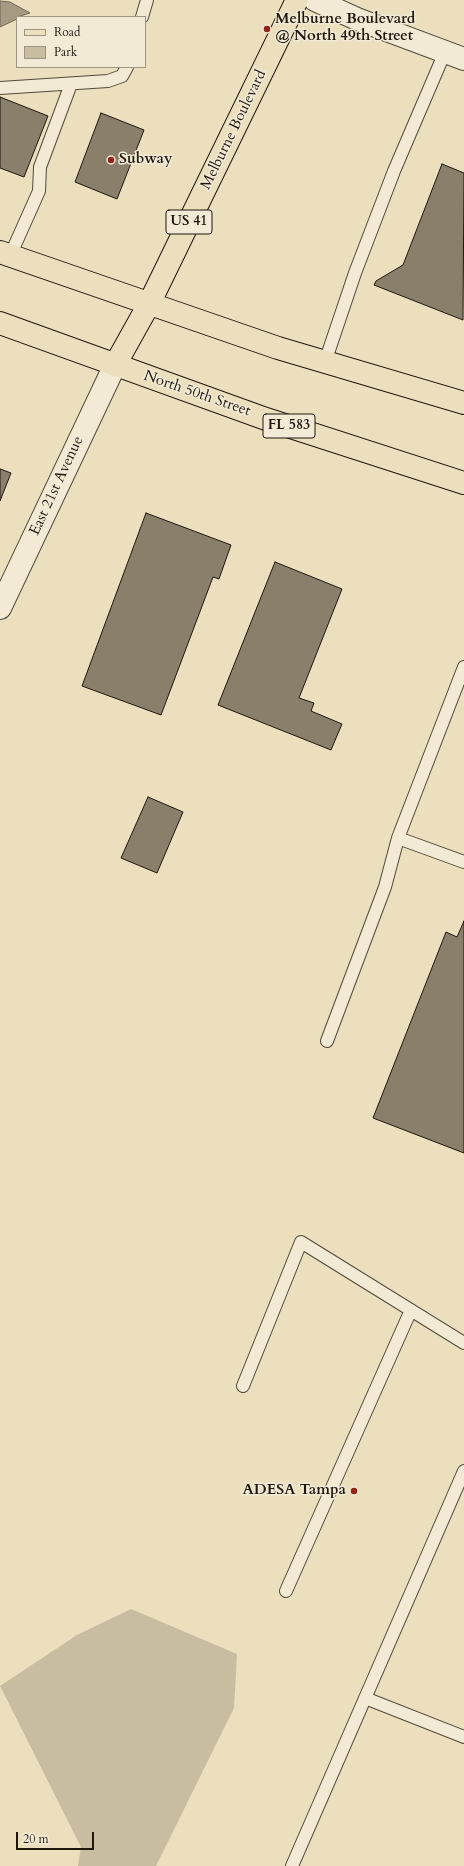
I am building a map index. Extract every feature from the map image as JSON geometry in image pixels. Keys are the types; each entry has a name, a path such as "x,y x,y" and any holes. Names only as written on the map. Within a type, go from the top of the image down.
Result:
{"main road":[{"name":"Melburne Boulevard","path":"149,304 297,0"},
{"path":"5,254 278,348 464,403"},
{"name":"US 41","path":"114,365 149,304"},
{"name":"North 50th Street","path":"0,323 266,419 464,483"}],"street":[{"path":"315,0 357,19 454,55"},
{"name":"East 21st Avenue","path":"0,608 6,579 114,365"}],"lane":[{"path":"142,16 147,0"},
{"path":"325,362 355,273 391,178 454,55"},
{"path":"0,88 108,81 122,76 126,68"},
{"path":"5,254 39,191 40,167 71,84"},
{"path":"327,1041 385,887 398,838 464,666"},
{"path":"398,838 464,862"},
{"path":"243,1386 301,1242 464,1343"},
{"path":"286,1591 411,1310"},
{"path":"292,1866 464,1471"},
{"path":"365,1698 464,1737"}],"green space":[{"path":"131,1609 237,1654 234,1708 156,1866 78,1866 81,1847 0,1686 77,1635"}],"shaded area":[{"path":"0,1 10,2 30,13 16,16 16,19 0,27"}],"building":[{"path":"0,97 48,116 24,177 0,168"},
{"path":"101,113 144,130 117,199 75,182"},
{"path":"442,164 464,173 463,320 374,285 376,281 403,265"},
{"path":"0,469 11,473 0,501"},
{"path":"146,513 231,545 219,579 213,577 161,715 82,686"},
{"path":"275,562 342,589 299,698 314,703 311,711 342,724 331,750 218,705"},
{"path":"148,797 183,812 157,873 121,858"},
{"path":"464,921 464,1153 373,1118 446,932 457,937"}],"place":[{"name":"Melburne Boulevard @ North 49th Street","path":"267,29"},
{"name":"Subway","path":"111,160"},
{"name":"ADESA Tampa","path":"354,1491"}]}
